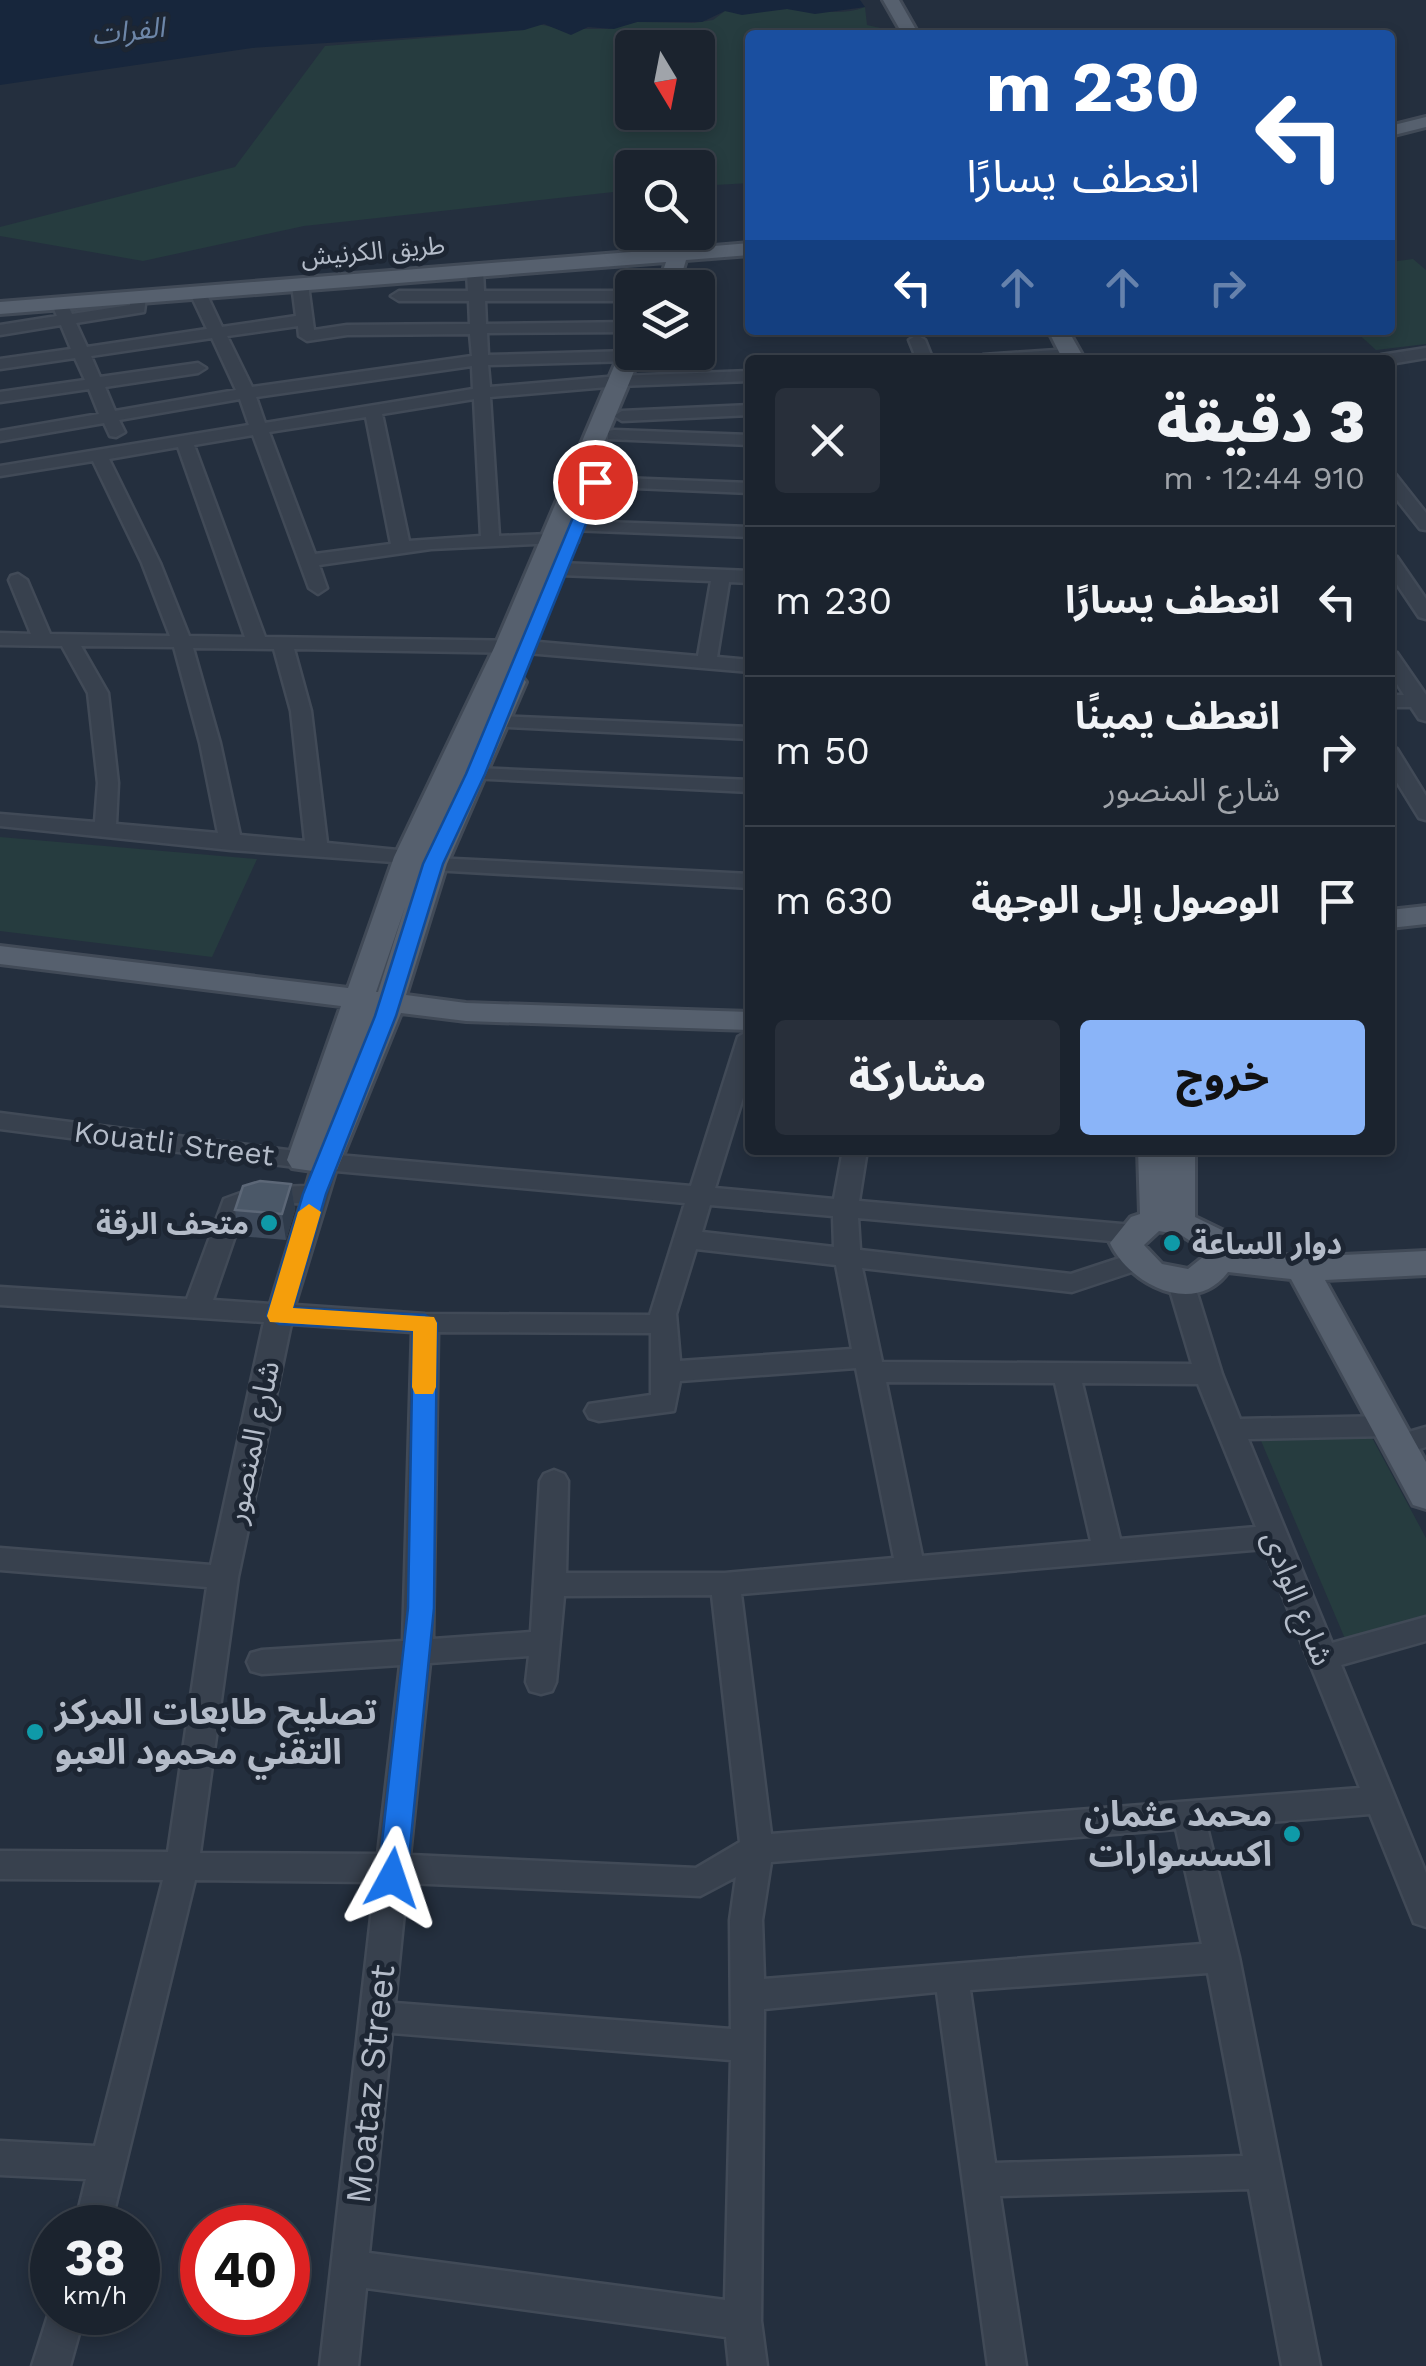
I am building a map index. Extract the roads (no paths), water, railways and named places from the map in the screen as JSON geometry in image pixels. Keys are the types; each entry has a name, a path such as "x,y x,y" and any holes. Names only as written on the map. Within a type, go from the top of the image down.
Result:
{"main road":[{"path":"891,0 908,30"},
{"path":"1395,130 1426,122"},
{"path":"1395,138 1426,131"},
{"name":"طريق الكرنيش","path":"0,308 64,312 138,298 476,271 745,243"},
{"name":"طريق الكرنيش","path":"0,300 745,249"},
{"path":"673,270 680,251"},
{"name":"شارع المنصور","path":"315,1161 373,1008 420,861 566,534 631,370"},
{"name":"شارع المنصور","path":"420,861 476,774 497,722 517,648 560,568 566,534 595,482 618,426 632,370"},
{"path":"1395,918 1426,915"},
{"path":"1395,938 1426,935"},
{"path":"0,955 534,1030 745,1036"},
{"path":"0,972 373,1008 745,1021"},
{"path":"1151,1234 1210,1235 1218,1259 1211,1270 1197,1278 1162,1278 1151,1234 1154,1155"},
{"path":"1151,1234 1177,1155"},
{"path":"1218,1259 1302,1269 1426,1262"},
{"path":"1302,1269 1404,1436 1426,1495"}],"street":[{"path":"476,271 480,392 488,436 490,540"},
{"path":"300,285 307,336 347,330 615,326"},
{"path":"198,293 246,393 318,588"},
{"path":"400,296 615,296"},
{"path":"0,330 64,312 122,450"},
{"path":"0,364 305,320"},
{"path":"917,340 924,355"},
{"path":"1395,358 1426,353"},
{"path":"0,436 246,393 479,360 615,364"},
{"path":"0,471 615,367"},
{"path":"0,397 198,368"},
{"path":"691,370 745,375"},
{"path":"373,409 401,548"},
{"path":"618,426 745,411"},
{"path":"618,426 745,439"},
{"path":"184,440 258,645"},
{"path":"98,454 158,580 181,643 215,755 231,844"},
{"path":"595,482 745,488"},
{"path":"1395,484 1422,514"},
{"path":"1395,513 1422,514"},
{"path":"310,560 566,534 745,532"},
{"path":"560,568 745,576"},
{"path":"1395,569 1426,613"},
{"path":"706,663 721,576"},
{"path":"18,580 43,640"},
{"path":"0,639 517,648 745,666"},
{"path":"68,640 98,693 108,783 105,830"},
{"path":"283,646 301,711 317,848"},
{"path":"1395,664 1423,706"},
{"path":"1395,703 1423,706"},
{"path":"497,722 745,733"},
{"path":"1395,761 1426,814"},
{"path":"476,774 745,786"},
{"path":"0,820 420,861 745,881"},
{"path":"599,1411 664,1404 667,1372 663,1314 745,1052"},
{"name":"Kouatli Street","path":"0,1121 315,1161 1151,1234"},
{"path":"854,1155 844,1207 848,1258 910,1568"},
{"name":"شارع المنصور","path":"99,2205 182,1867 223,1577 303,1193 315,1161"},
{"path":"196,1310 228,1210 254,1196 303,1193"},
{"path":"686,1239 1072,1283 1151,1234"},
{"name":"شارع الوادى","path":"1180,1280 1208,1374 1426,1913"},
{"path":"0,1296 425,1323 664,1324"},
{"name":"Moataz Street","path":"339,2366 421,1608 425,1323"},
{"path":"667,1372 868,1365 1208,1374"},
{"path":"1066,1373 1108,1551"},
{"path":"1230,1429 1404,1436"},
{"path":"541,1682 551,1584 554,1481"},
{"path":"551,1584 725,1584 1273,1537"},
{"path":"0,1560 223,1577"},
{"path":"725,1584 757,1849 746,1920 748,2046 742,2321 748,2366"},
{"path":"1323,1658 1426,1628"},
{"path":"262,1662 545,1643"},
{"path":"0,1866 392,1868 700,1882 757,1849 1380,1800"},
{"path":"1188,1815 1222,1957 1302,2366"},
{"path":"746,1996 951,1976 1222,1957"},
{"path":"951,1976 1007,2366"},
{"path":"377,2016 748,2046"},
{"path":"0,2158 111,2164"},
{"path":"980,2180 1264,2172"},
{"path":"350,2268 742,2321"},
{"path":"51,2366 60,2335"}],"water":[{"name":"الفرات","path":"0,0 860,0 865,7 815,14 787,9 742,15 725,11 702,22 637,22 614,29 588,27 571,35 544,24 524,30 252,48 0,85"}],"place":[{"name":"متحف الرقة","path":"269,1223"},
{"name":"دوار الساعة","path":"1172,1243"},
{"name":"تصليح طابعات المركز التقني محمود العبو","path":"35,1732"},
{"name":"محمد عثمان اكسسوارات","path":"1292,1834"}]}
